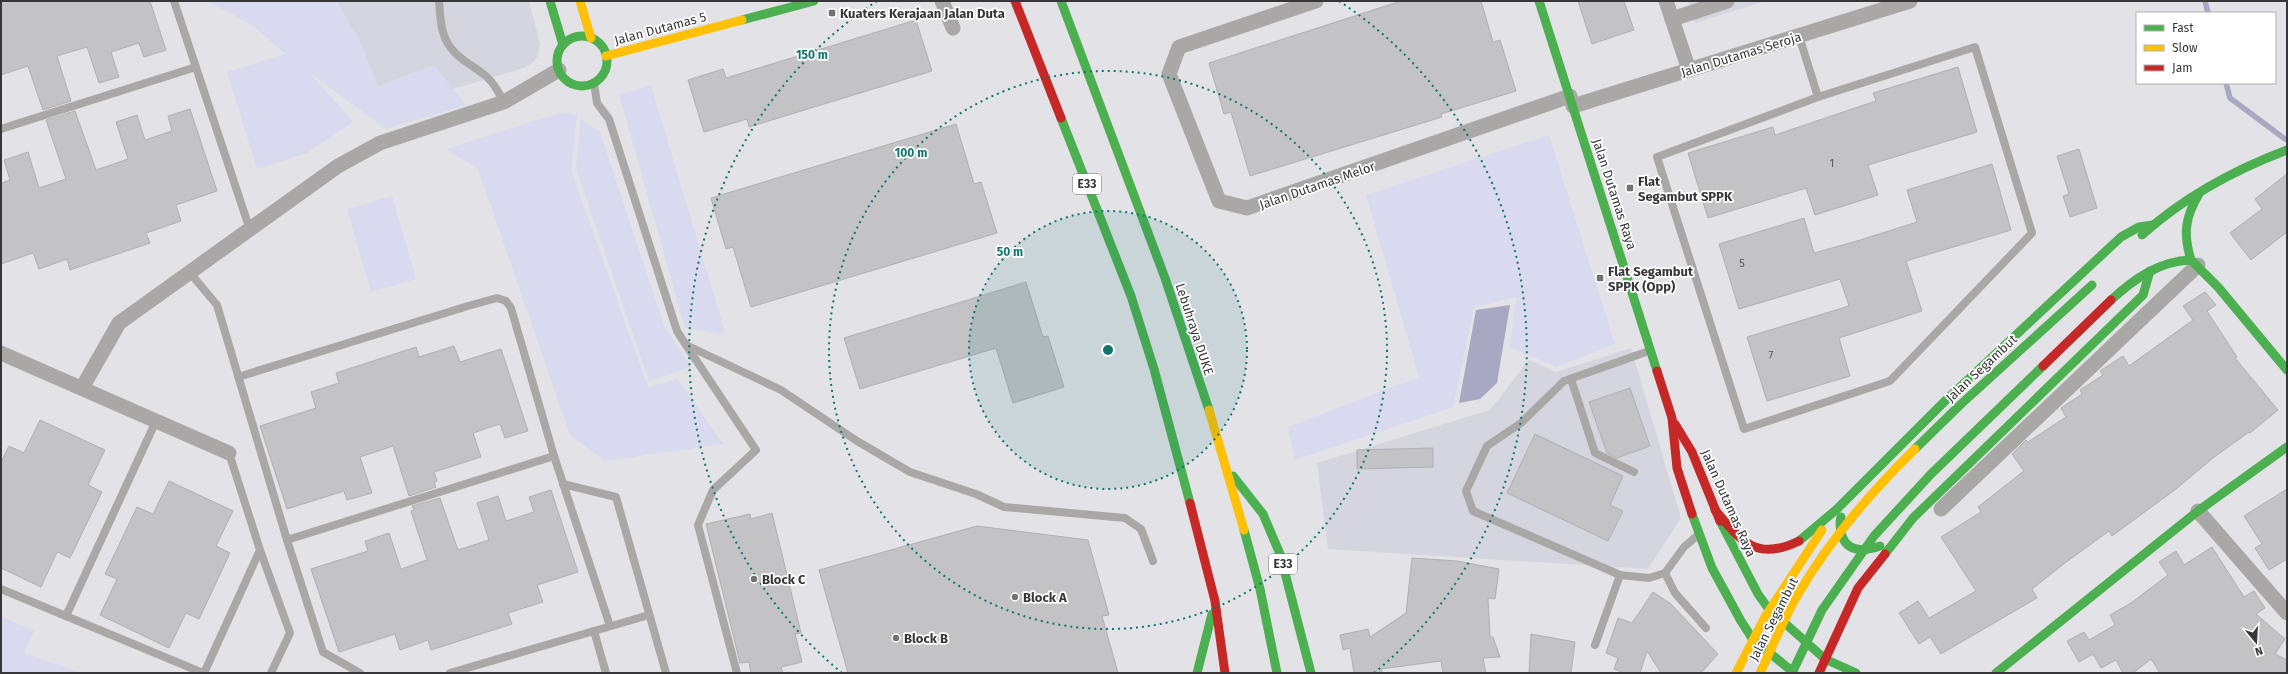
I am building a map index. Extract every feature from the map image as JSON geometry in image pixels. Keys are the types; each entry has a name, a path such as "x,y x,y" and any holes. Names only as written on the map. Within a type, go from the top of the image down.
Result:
{"main road":[{"path":"550,1 563,45"},
{"path":"580,1 591,38 601,46 606,56 604,72 594,83 579,86 572,84 565,80 559,70 557,58 563,45 576,37 591,38"},
{"name":"Jalan Dutamas 5","path":"606,56 814,1"},
{"name":"E33","path":"1014,1 1131,296 1182,470 1215,601 1225,673"},
{"name":"Lebuhraya DUKE","path":"1060,1 1168,288 1227,469 1254,563 1277,673"},
{"name":"Jalan Dutamas Raya","path":"1539,1 1672,418 1677,468 1699,534 1712,568 1752,638 1793,673"},
{"path":"2136,242 2153,225 2200,192 2265,157 2287,150"},
{"path":"2200,192 2189,209 2184,226 2185,243 2194,263 2287,370"},
{"path":"1716,510 1739,538 1761,550 1776,549 1804,538 1837,509 1946,400 2125,233 2141,224 2153,225"},
{"path":"1793,673 1822,610 1874,536 1931,474 2110,300 2150,271 2170,263 2194,263"},
{"path":"1853,493 1839,522 1842,538 1846,545 1855,551 1870,550 1882,544 1913,518 2144,295 2150,271"},
{"name":"Jalan Segambut","path":"1760,673 1797,596 1842,530 1896,468 1960,405 2094,282"},
{"name":"Jalan Dutamas Raya","path":"1672,418 1692,452 1716,510 1758,594 1768,608 1825,660 1856,673"},
{"path":"1996,673 2198,511 2287,447"},
{"name":"E33","path":"1227,469 1263,514 1280,554 1311,673"},
{"path":"1736,673 1768,608 1837,509"},
{"path":"1819,673 1858,588 1913,518"},
{"path":"1197,673 1215,601"},
{"path":"1736,673 1756,667 1771,670"}],"street":[{"path":"942,1 953,28"},
{"name":"Jalan Dutamas Melor","path":"1316,1 1179,47 1169,74 1219,201 1247,208 1544,107 1572,101"},
{"path":"1666,1 1689,70"},
{"name":"Jalan Dutamas Seroja","path":"1572,101 1689,70 1910,1"},
{"path":"1672,19 1721,2"},
{"path":"82,388 119,323 338,166 380,143 504,102 559,70"},
{"path":"1941,509 2194,263"},
{"path":"1,353 229,453"},
{"path":"2198,511 2287,613"}],"lane":[{"path":"174,1 250,230"},
{"path":"439,1 442,31 447,42 460,60 483,73 496,86 504,102"},
{"path":"1799,36 1818,97"},
{"path":"1975,47 2032,233 1890,381 1744,429 1657,157 1818,97 1975,47"},
{"path":"1,129 196,67"},
{"path":"594,83 597,103 609,119 677,330 756,450 713,490 698,525 737,673"},
{"path":"190,273 216,305 286,540 323,652 360,673"},
{"path":"238,377 497,298 506,301 510,308 554,456 610,626"},
{"path":"686,345 781,390 857,441 910,472 976,494 1004,507 1125,518 1141,529 1153,561"},
{"path":"1651,351 1564,381 1522,423 1487,446 1466,491 1473,511 1620,575 1649,578 1666,573 1684,547 1699,534"},
{"path":"1571,379 1595,453 1634,472"},
{"path":"66,616 156,421"},
{"path":"229,453 260,550 290,633 271,673"},
{"path":"286,540 554,456"},
{"path":"563,484 616,497 666,673"},
{"path":"1,589 204,673 260,550"},
{"path":"1666,573 1675,593 1706,628"},
{"path":"1595,645 1620,575"},
{"path":"450,673 649,615"},
{"path":"594,631 606,673"}],"shaded area":[{"path":"207,1 337,1 362,45 378,86 434,65 466,105 386,129 310,73 353,122 307,153 257,169 227,72 286,54 252,25"},
{"path":"233,1 529,1 540,44 538,56 531,64 521,69 399,105 363,108 329,87"},
{"path":"1688,1 1766,1 1695,23"},
{"path":"651,86 726,335 685,328 619,94"},
{"path":"562,112 577,115 571,170 648,387 678,379 723,444 605,461 570,435 478,169 446,149"},
{"path":"581,119 600,132 664,326 691,367 649,381 576,168"},
{"path":"1549,135 1615,344 1556,367 1510,347 1516,297 1474,307 1453,407 1295,460 1288,427 1419,377 1366,195"},
{"path":"392,196 416,279 371,292 347,209"},
{"path":"1510,305 1497,383 1480,399 1459,403 1476,310"},
{"path":"1631,348 1681,518 1648,569 1328,549 1317,463 1490,410 1529,360 1556,372"},
{"path":"1,616 34,631 24,653 82,673 1,673"}],"building":[{"path":"1,1 150,1 166,50 144,57 139,43 111,52 119,77 99,83 87,47 57,56 71,101 43,110 28,66 1,75"},
{"path":"1401,1 1481,1 1493,42 1500,40 1516,91 1441,114 1442,117 1250,176 1231,112 1224,114 1209,63"},
{"path":"1578,1 1624,1 1634,30 1592,44"},
{"path":"916,20 932,71 749,127 747,119 704,132 688,80 723,69 726,78"},
{"path":"1958,67 1977,132 1868,165 1878,195 1815,215 1806,188 1708,218 1688,153 1773,127 1775,135 1876,101 1873,93"},
{"path":"190,109 217,191 176,205 181,221 146,233 150,243 70,270 67,259 39,269 33,253 1,264 1,183 10,180 4,160 28,152 39,188 66,179 46,120 75,111 96,170 128,159 116,122 137,115 145,140 172,131 168,116"},
{"path":"956,124 974,184 981,182 997,233 751,307 733,247 726,249 711,198"},
{"path":"2079,149 2097,208 2070,217 2063,196 2069,194 2057,156"},
{"path":"1992,164 2011,230 1906,261 1922,311 1839,338 1850,376 1767,401 1747,337 1849,306 1840,279 1739,309 1719,244 1804,218 1814,253 1857,241 1917,222 1907,190"},
{"path":"2287,174 2287,232 2251,260 2230,233 2262,209 2255,199"},
{"path":"1026,282 1043,337 1048,336 1064,387 1013,403 996,348 860,389 844,338"},
{"path":"2205,292 2216,305 2207,311 2237,357 2235,358 2278,410 2250,433 2249,432 2213,458 2176,489 2112,536 2109,531 2065,563 2032,589 2037,598 1941,654 1930,637 1919,644 1899,613 1918,601 1929,618 1976,591 1941,537 1981,512 1978,507 2024,471 2012,454 2026,440 2028,442 2066,417 2061,408 2082,394 2080,390 2103,375 2100,371 2123,356 2129,366 2193,320 2183,306"},
{"path":"454,346 460,362 501,349 528,431 505,438 500,424 473,433 481,457 434,472 437,481 434,482 436,487 409,496 393,446 360,457 372,493 347,500 344,491 287,509 260,426 316,408 311,392 339,383 336,373 416,347 419,357"},
{"path":"1630,388 1650,446 1617,458 1607,453 1589,402"},
{"path":"40,420 105,450 88,485 102,492 70,558 57,552 41,587 1,568 1,462 9,446 24,453"},
{"path":"1535,434 1623,476 1610,505 1623,511 1608,541 1507,493"},
{"path":"1433,448 1433,467 1357,469 1357,450"},
{"path":"169,481 233,511 216,546 230,553 199,619 186,613 169,648 100,615 117,579 105,574 137,507 153,514"},
{"path":"2287,489 2287,559 2269,570 2255,548 2262,544 2244,516"},
{"path":"551,490 578,572 537,585 543,602 508,613 512,624 431,650 428,640 400,650 395,634 339,652 311,569 368,551 365,541 389,533 401,569 427,560 411,511 414,510 412,506 440,498 458,550 489,540 477,503 498,496 506,521 534,512 529,497"},
{"name":"Block C","path":"772,513 801,633 795,634 802,662 781,667 783,673 751,673 749,662 740,663 706,524 750,514 751,519"},
{"path":"977,526 1088,540 1109,615 1102,616 1118,673 848,673 819,570"},
{"path":"2212,547 2244,597 2254,591 2265,608 2256,614 2285,639 2275,654 2287,660 2287,673 2160,673 2151,659 2133,673 2123,673 2116,660 2101,668 2093,654 2079,662 2067,641 2084,632 2089,640 2115,625 2110,615 2131,603 2168,575 2159,562 2176,551 2184,565"},
{"path":"1412,558 1457,561 1499,569 1495,599 1488,598 1490,637 1493,637 1500,657 1483,658 1486,673 1443,673 1441,661 1381,669 1382,673 1354,673 1350,648 1343,650 1340,635 1368,629 1370,637 1406,613"},
{"path":"1653,592 1671,604 1718,654 1701,673 1661,673 1647,651 1640,673 1624,673 1614,669 1618,658 1606,653 1618,618 1632,623"},
{"path":"1531,634 1575,642 1571,673 1529,673"}],"waterway":[{"path":"2205,1 2208,12"},
{"path":"2226,84 2230,98 2285,139"}],"traffic: fast":[{"path":"550,1 563,45"},
{"path":"742,20 814,1"},
{"path":"1061,1 1165,278 1209,410"},
{"path":"1539,1 1657,371"},
{"path":"582,36 591,38 600,43 605,52 607,61 605,70 600,79 591,84 582,86 573,84 564,79 559,70 557,61 559,52 564,43 573,38 582,36"},
{"path":"1061,118 1131,296 1154,369 1190,503"},
{"path":"2142,235 2175,208 2210,186 2248,166 2287,150"},
{"path":"2191,260 2188,251 2186,234 2188,218 2194,202 2199,194"},
{"path":"1799,541 1837,509 1946,400 2121,237 2139,227 2153,225"},
{"path":"2111,300 2138,278 2148,272 2168,264 2191,260 2218,287 2287,370"},
{"path":"1885,554 1913,518 2143,295 2150,271"},
{"path":"1915,449 1960,405 2092,285"},
{"path":"1792,673 1822,610 1874,536 1931,474 2043,366"},
{"path":"1996,673 2198,511 2287,447"},
{"path":"1233,476 1263,514 1280,554 1311,673"},
{"path":"1692,514 1712,568 1741,621 1752,638 1794,673"},
{"path":"1841,517 1841,533 1848,545 1853,548 1863,550 1880,546"},
{"path":"1720,521 1758,594 1768,608 1825,659 1856,673"},
{"path":"1244,530 1260,589 1277,673"},
{"path":"1197,673 1212,614"}],"traffic: slow":[{"path":"580,1 591,38"},
{"path":"606,56 742,20"},
{"path":"1209,410 1244,530"},
{"path":"1760,673 1792,605 1822,556 1851,518 1915,449"},
{"path":"1736,673 1765,617 1822,530"}],"traffic: jam":[{"path":"1015,1 1061,118"},
{"path":"2043,366 2111,300"},
{"path":"1657,371 1672,418 1677,468 1692,514"},
{"path":"1675,424 1692,452 1720,521"},
{"path":"1190,503 1215,601 1225,673"},
{"path":"1715,510 1742,539 1760,549 1784,547 1799,541"},
{"path":"1819,673 1858,588 1885,554"}],"place":[{"name":"Kuaters Kerajaan Jalan Duta","path":"832,13"},
{"name":"Flat Segambut SPPK","path":"1630,188"},
{"name":"Flat Segambut SPPK (Opp)","path":"1600,278"},
{"name":"Block C","path":"754,579"},
{"name":"Block A","path":"1015,597"},
{"name":"Block B","path":"896,638"}]}
